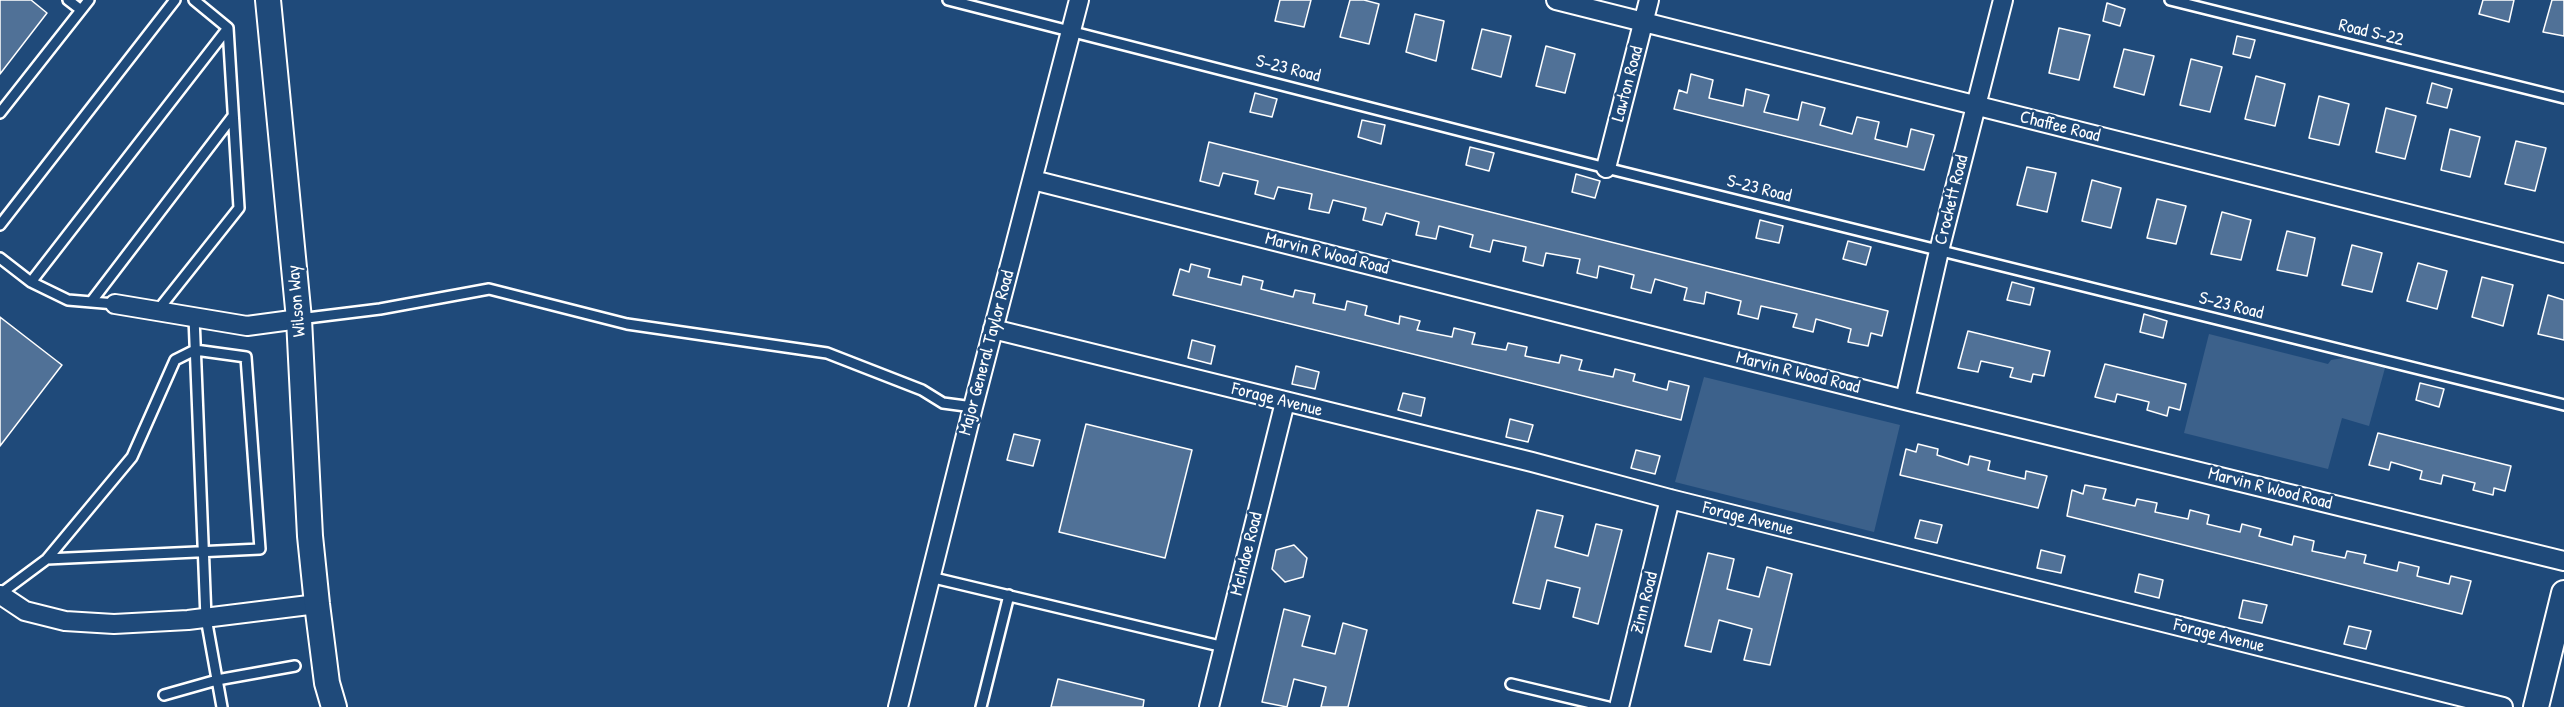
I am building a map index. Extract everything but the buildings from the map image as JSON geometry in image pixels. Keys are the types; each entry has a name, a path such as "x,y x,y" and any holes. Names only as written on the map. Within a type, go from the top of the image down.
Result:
{"street":[{"name":"Wilson Way","path":"268,0 299,319 310,536 327,683 334,707"},
{"name":"Major General Taylor Road","path":"898,707 1079,0"},
{"name":"Chaffee Road","path":"1556,0 2564,253"},
{"name":"Lawton Road","path":"1606,168 1649,0"},
{"name":"Crockett Road","path":"1905,400 1939,251 2003,0"},
{"name":"Marvin R Wood Road","path":"1033,180 1905,400 2564,561"},
{"path":"115,304 247,326 299,319"},
{"name":"Forage Avenue","path":"993,329 1521,459 1671,499 2503,707"},
{"name":"McIndoe Road","path":"1209,707 1285,402"},
{"name":"Zinn Road","path":"1619,707 1671,499"},
{"path":"2536,707 2564,592"},
{"path":"0,595 24,611 64,621 114,624 206,618 317,604"}],"lane":[{"path":"68,0 81,10"},
{"path":"0,114 89,0"},
{"path":"0,225 175,0"},
{"path":"158,310 239,208 228,28 194,0"},
{"name":"S-23 Road","path":"948,0 1606,168 2564,405"},
{"name":"Road S-22","path":"2170,0 2564,98"},
{"path":"31,282 228,28"},
{"path":"91,302 233,116"},
{"path":"0,258 31,282 68,300 115,304"},
{"path":"299,319 380,309 489,289 627,324 827,353 922,390 943,403 973,407"},
{"path":"194,317 201,552 206,618 222,707"},
{"path":"0,595 46,559 132,457 175,360 195,350 246,357 260,549 46,559"},
{"path":"930,577 1224,647"},
{"path":"981,707 1008,595"},
{"path":"164,695 218,680 295,666"},
{"path":"1511,684 1608,707"}],"shaded area":[{"path":"2209,334 2328,364 2331,360 2344,358 2385,368 2369,426 2342,418 2328,469 2184,433"},
{"path":"1704,377 1900,425 1874,532 1675,482"}]}
